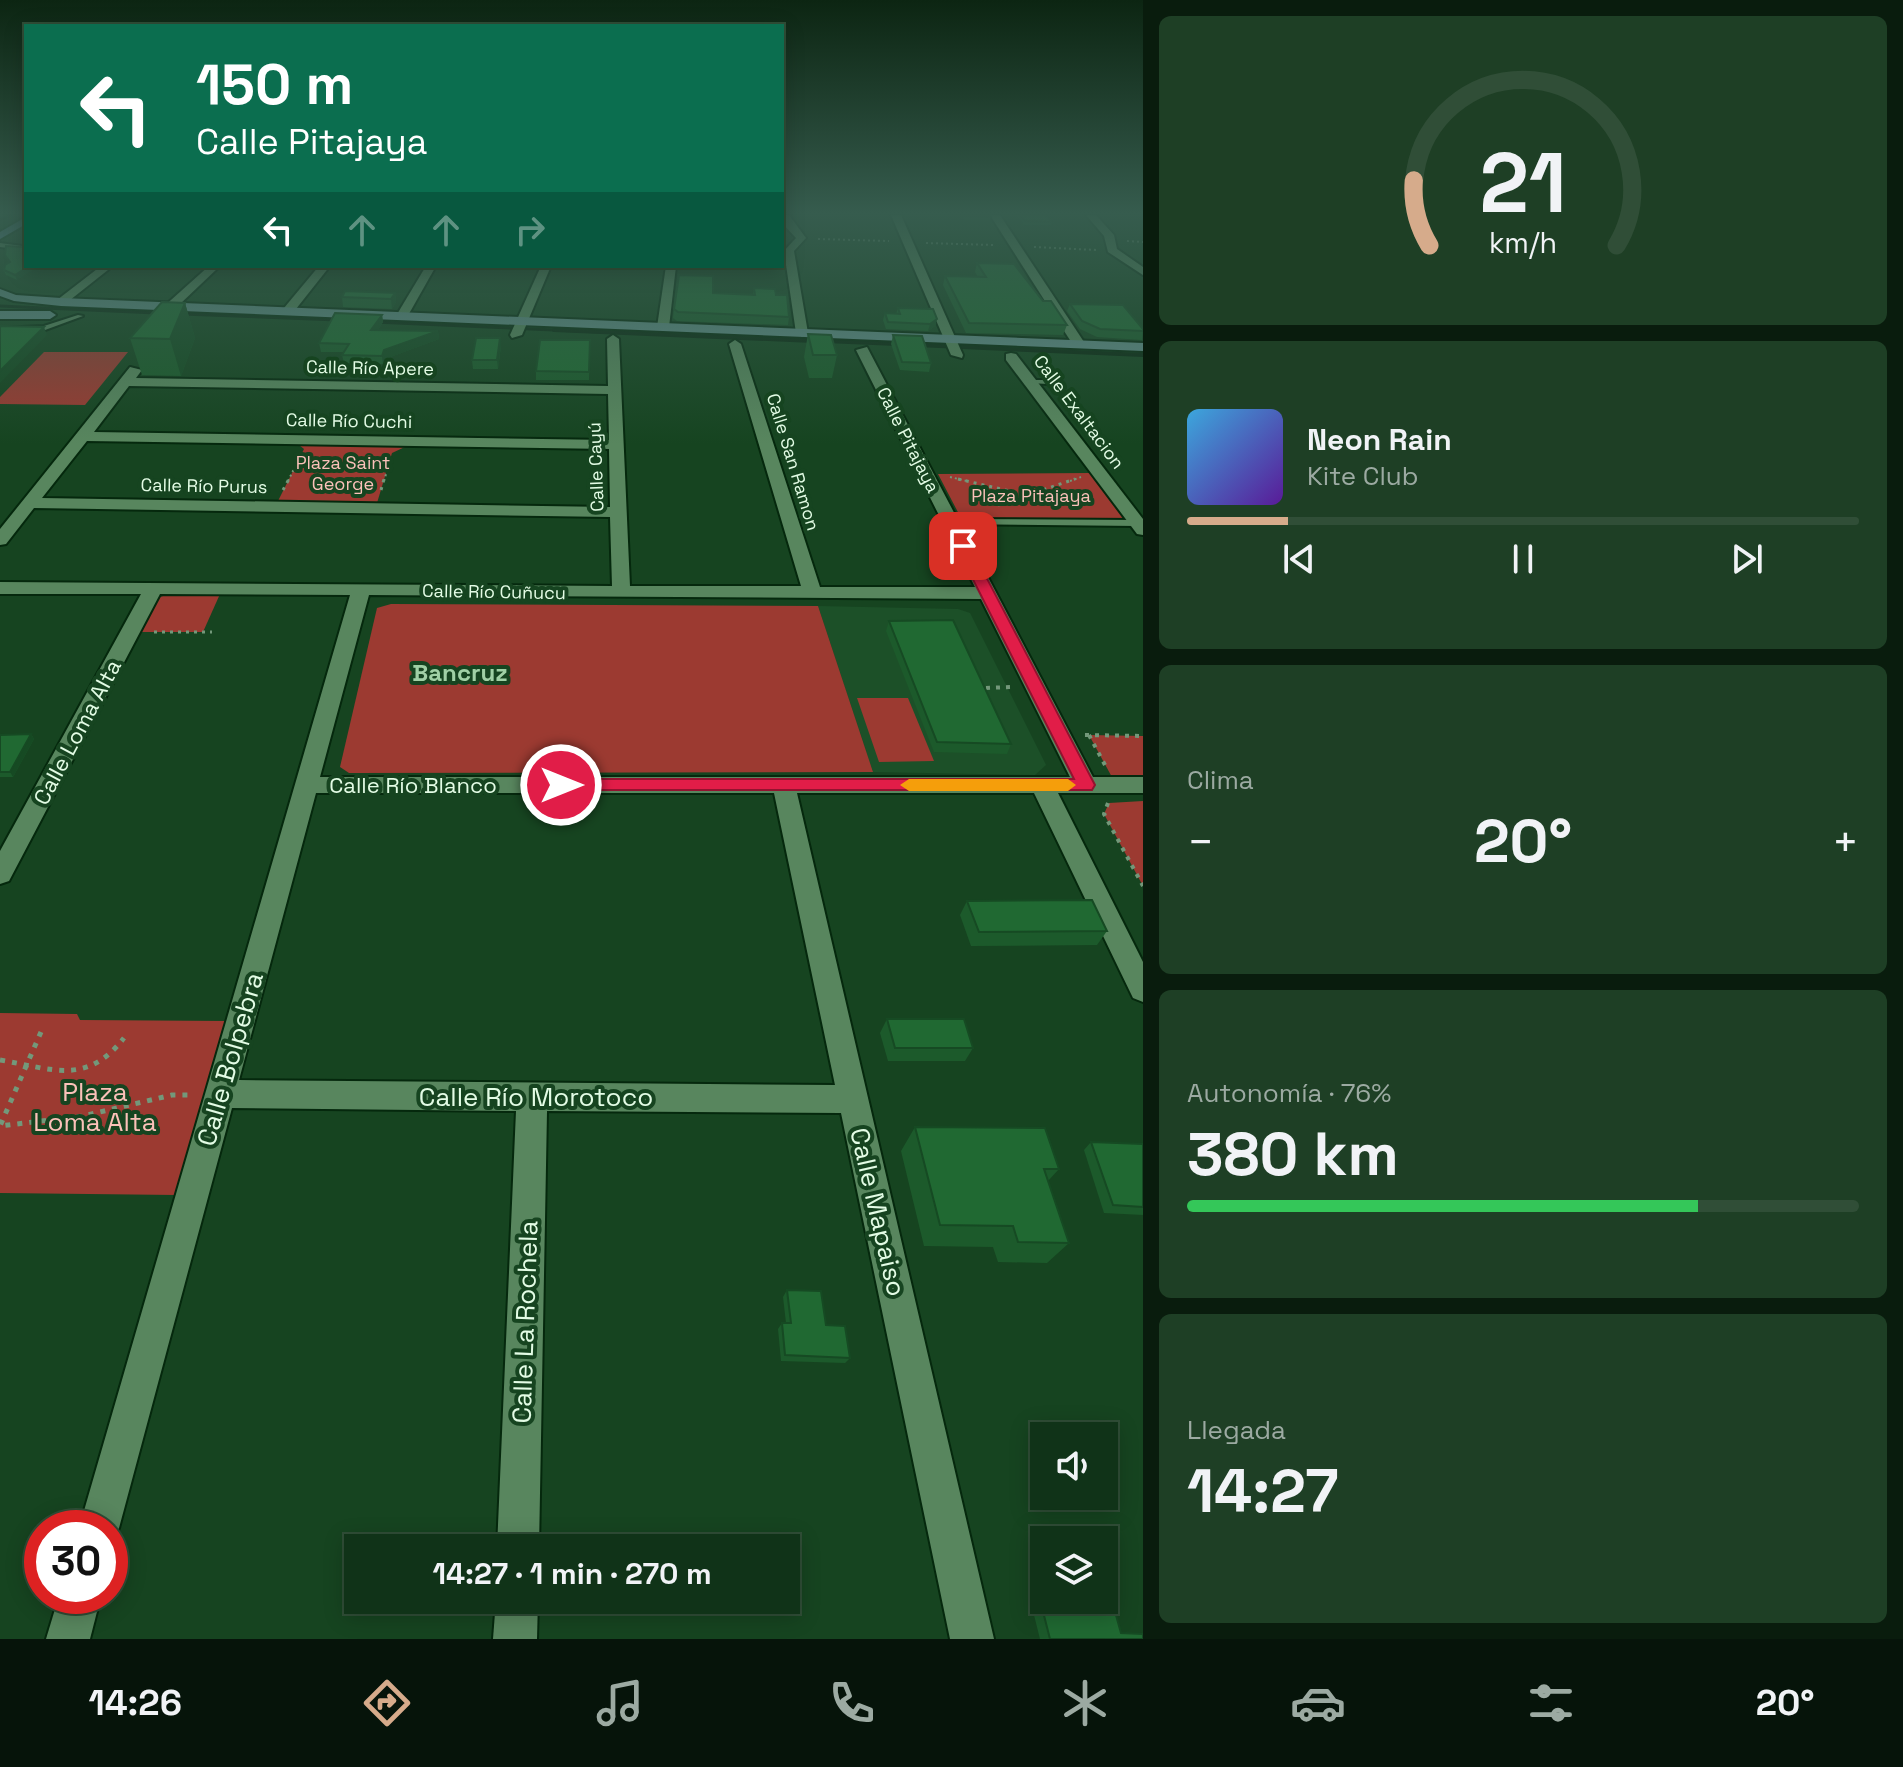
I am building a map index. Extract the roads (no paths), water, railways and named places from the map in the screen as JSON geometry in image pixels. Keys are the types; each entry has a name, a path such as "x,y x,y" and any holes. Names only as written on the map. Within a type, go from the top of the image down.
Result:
{"main road":[{"path":"0,292 14,298 165,318 288,311 402,316 613,339 771,346"},
{"path":"0,315 519,328 663,327 802,333 954,350 1080,345 1143,347"}],"street":[{"path":"61,302 75,291"},
{"path":"165,318 190,291"},
{"path":"288,311 304,291"},
{"path":"402,316 416,291"},
{"path":"519,328 535,291"},
{"path":"663,327 668,291"},
{"path":"795,291 802,333"},
{"path":"929,291 954,350"},
{"path":"1045,291 1080,345"},
{"name":"Calle Cayú","path":"613,339 621,593"},
{"name":"Calle San Ramon","path":"735,344 812,592"},
{"name":"Calle Pitajaya","path":"862,350 1086,785"},
{"path":"0,540 145,357"},
{"name":"Calle Exaltacion","path":"1012,357 1140,527"},
{"name":"Calle Río Apere","path":"125,382 614,390"},
{"name":"Calle Río Cuchi","path":"82,436 616,445"},
{"name":"Calle Río Purus","path":"29,503 618,512"},
{"name":"Calle Río Cuñucu","path":"0,588 988,593"},
{"name":"Calle Loma Alta","path":"0,874 153,590"},
{"name":"Calle Bolpebra","path":"104,1510 361,590"},
{"name":"Calle Río Blanco","path":"306,785 1143,785"},
{"name":"Calle Mapaiso","path":"784,785 972,1639"},
{"path":"1042,785 1143,990"},
{"name":"Calle Río Morotoco","path":"220,1094 853,1099"},
{"name":"Calle La Rochela","path":"518,1534 532,1097"},
{"path":"68,1639 75,1614"},
{"path":"515,1639 516,1614"}],"lane":[{"path":"0,330 38,330 80,316"},
{"path":"1031,382 1048,382"},
{"path":"951,522 1140,527"}],"waterway":[{"path":"0,306 156,313"},
{"path":"182,314 338,320"},
{"path":"374,322 574,331"},
{"path":"554,330 574,331"},
{"path":"574,331 813,341"},
{"path":"574,331 600,332"},
{"path":"825,341 897,344"},
{"path":"917,345 1143,355"}],"district":[{"name":"Bancruz","path":"460,673"}],"park label":[{"name":"Plaza Saint George","path":"343,473"},
{"name":"Plaza Pitajaya","path":"1031,496"},
{"name":"Plaza Loma Alta","path":"95,1107"}]}
